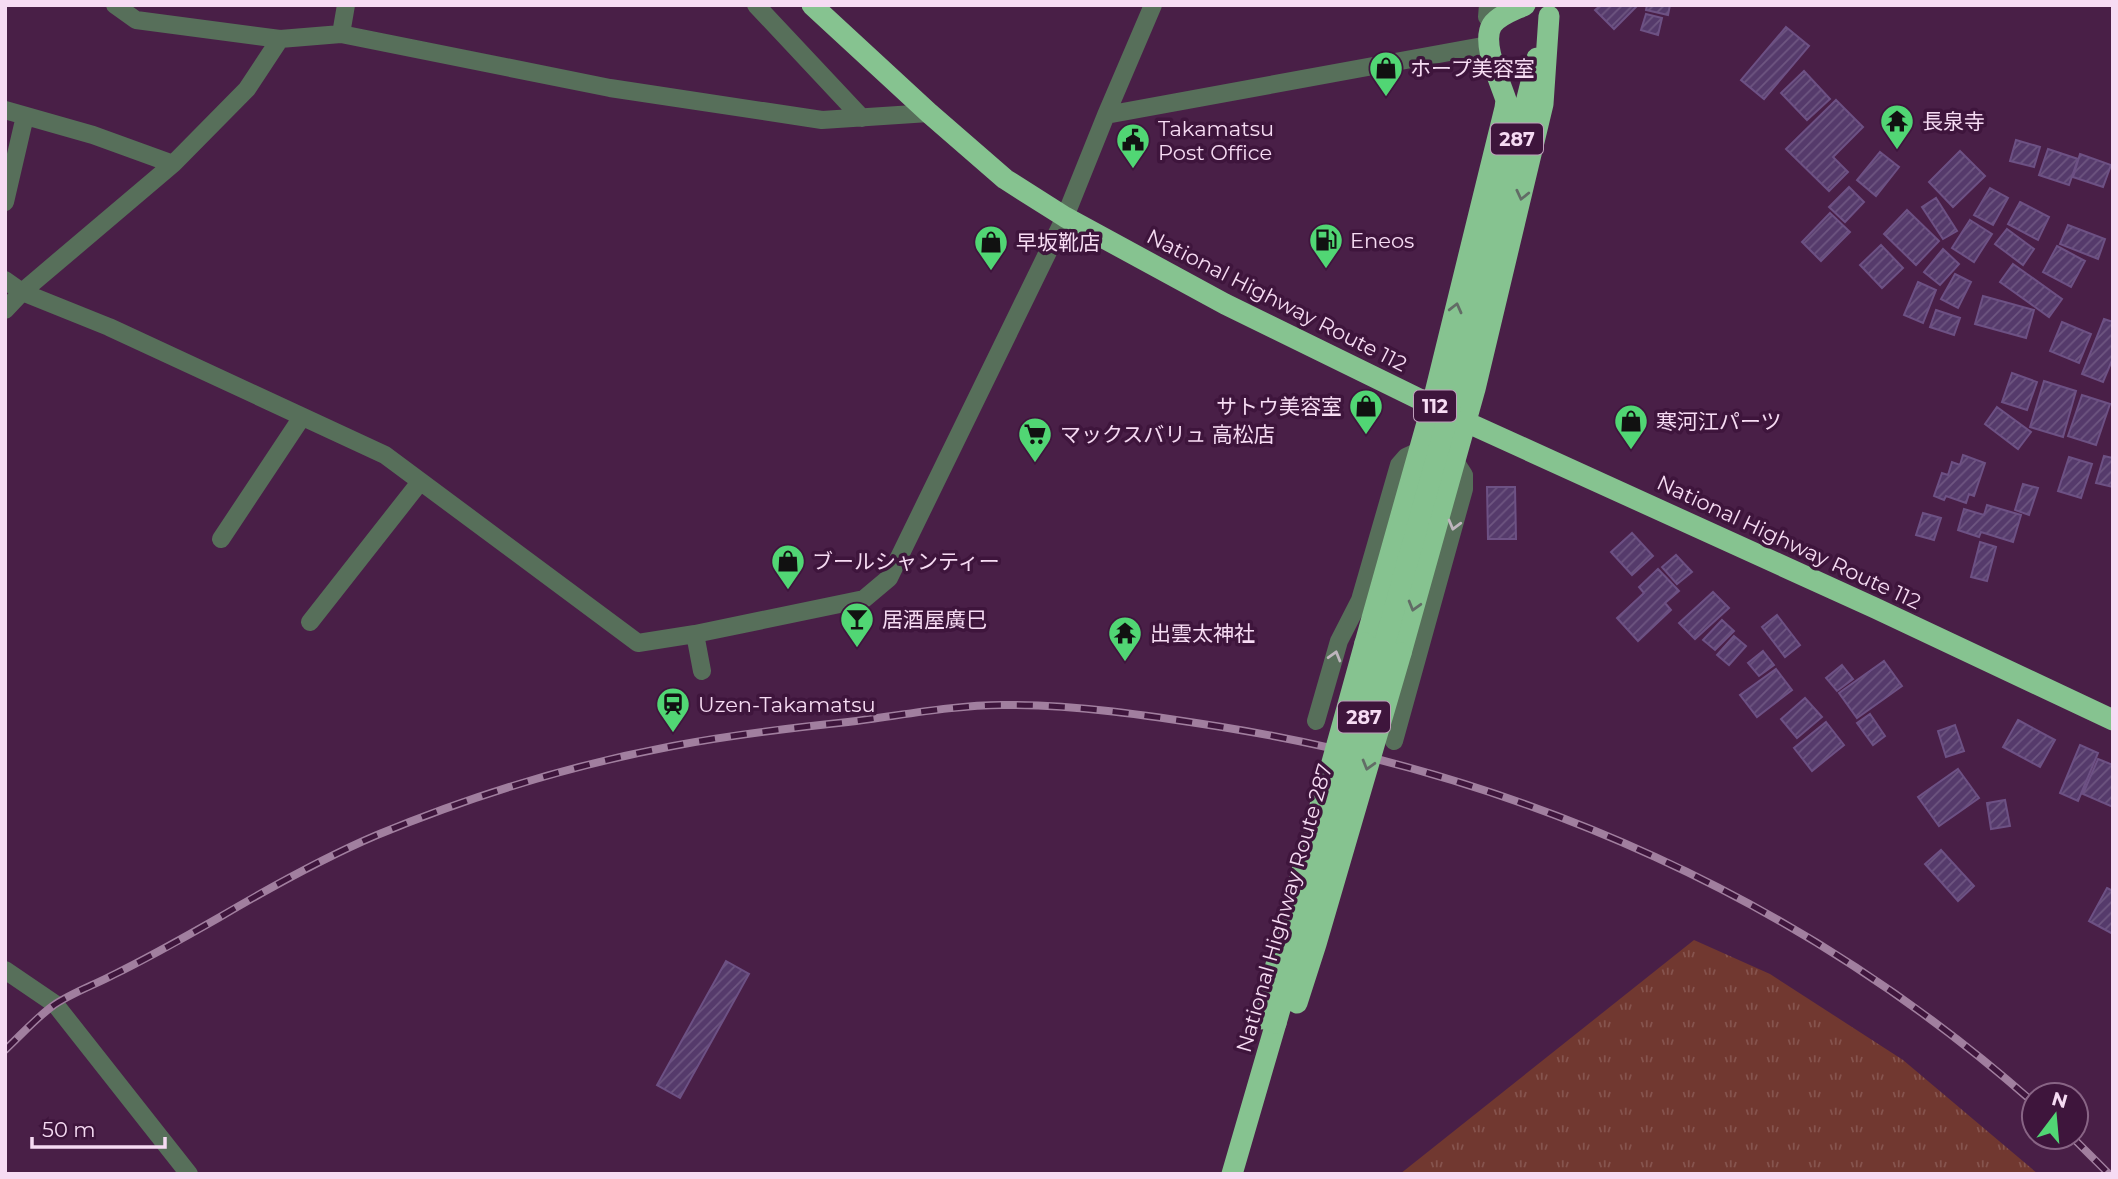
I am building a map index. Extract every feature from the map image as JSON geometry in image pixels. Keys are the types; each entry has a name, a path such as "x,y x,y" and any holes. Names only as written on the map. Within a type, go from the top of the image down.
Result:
{"highway":[{"name":"National Highway Route 112","path":"812,5 1005,179 1065,217 1224,304 1466,422 1789,568 2113,720"},
{"path":"1490,25 1525,5"},
{"name":"287","path":"1275,1023 1316,944 1466,422 1543,104 1550,11"},
{"name":"National Highway Route 287","path":"1232,1174 1347,779 1450,409 1550,11"},
{"name":"287","path":"1275,1023 1282,935 1432,405 1505,108 1506,100 1490,25"}],"street":[{"path":"115,5 136,20 280,40 341,34 610,89 724,107 822,120 929,113"},
{"path":"341,34 346,5"},
{"path":"756,5 862,118"},
{"path":"5,281 22,292 109,327 385,455 638,643 864,599 889,578 1065,217 1153,5"},
{"path":"1106,115 1490,25"},
{"path":"5,310 22,292 173,164 247,89 280,40"},
{"path":"5,110 93,135 173,164"},
{"path":"5,202 25,116"},
{"path":"221,539 302,417"},
{"path":"1315,721 1339,642 1360,600 1399,465 1406,457 1419,451"},
{"path":"1394,741 1464,489 1464,475 1455,461"},
{"path":"310,622 420,482"},
{"path":"695,634 702,671"},
{"path":"5,970 55,1004 189,1174"}],"green space":[{"path":"1694,940 1770,974 1903,1060 2038,1174 1400,1174"}],"building":[{"path":"1601,5 1638,5 1614,29 1595,10"},
{"path":"1647,5 1670,5 1668,15 1646,10"},
{"path":"1646,14 1662,18 1658,35 1641,30"},
{"path":"1786,27 1809,46 1764,99 1741,80"},
{"path":"1804,71 1830,99 1807,120 1781,93"},
{"path":"1836,100 1863,127 1833,157 1848,172 1829,191 1786,149"},
{"path":"2016,140 2040,147 2034,167 2010,161"},
{"path":"2048,149 2078,159 2069,185 2039,175"},
{"path":"1960,151 1985,176 1953,207 1929,182"},
{"path":"1880,152 1899,167 1876,196 1857,180"},
{"path":"2080,154 2111,165 2103,187 2073,177"},
{"path":"1849,187 1864,202 1845,222 1829,207"},
{"path":"1990,188 2008,198 1993,225 1974,215"},
{"path":"1936,198 1957,231 1943,239 1922,207"},
{"path":"2020,202 2049,217 2038,240 2008,224"},
{"path":"1907,210 1939,241 1916,265 1884,234"},
{"path":"1830,213 1850,232 1821,261 1802,242"},
{"path":"1970,220 1992,234 1974,262 1952,248"},
{"path":"2068,225 2105,239 2098,259 2060,244"},
{"path":"2007,229 2034,249 2023,265 1995,244"},
{"path":"1881,245 1903,268 1882,288 1860,265"},
{"path":"2057,246 2085,261 2071,287 2043,272"},
{"path":"1943,249 1959,264 1940,285 1924,272"},
{"path":"2013,264 2062,299 2049,317 2000,282"},
{"path":"1955,274 1971,282 1958,308 1941,299"},
{"path":"1918,282 1936,290 1923,323 1904,315"},
{"path":"1983,296 2034,310 2026,338 1975,324"},
{"path":"1936,310 1960,318 1954,335 1930,327"},
{"path":"2104,319 2113,322 2113,358 2103,382 2082,374"},
{"path":"2062,322 2091,334 2079,363 2050,351"},
{"path":"2012,373 2037,382 2027,410 2002,402"},
{"path":"2044,381 2076,391 2063,437 2030,427"},
{"path":"2082,395 2110,404 2096,445 2068,436"},
{"path":"1997,407 2031,432 2018,449 1985,424"},
{"path":"1963,455 1985,463 1974,496 1969,494 1966,503 1946,496 1944,500 1934,496 1942,473 1948,475 1952,462 1960,465"},
{"path":"2104,456 2113,458 2113,487 2096,483"},
{"path":"2069,457 2092,464 2081,498 2058,491"},
{"path":"2023,484 2038,488 2029,515 2015,510"},
{"path":"1487,487 1515,487 1516,539 1488,539"},
{"path":"1987,505 2021,515 2013,542 1981,532 1979,537 1958,530 1964,509 1984,515"},
{"path":"1923,513 1941,518 1934,540 1916,535"},
{"path":"1632,533 1653,556 1632,575 1611,552"},
{"path":"1980,542 1996,547 1987,581 1971,577"},
{"path":"1676,555 1692,572 1677,584 1662,567"},
{"path":"1658,569 1679,591 1665,603 1671,610 1638,641 1617,618 1644,593 1639,587"},
{"path":"1713,592 1729,608 1695,639 1679,623"},
{"path":"1777,615 1800,645 1785,657 1762,627"},
{"path":"1722,620 1734,631 1715,650 1703,640"},
{"path":"1734,636 1746,646 1729,665 1717,655"},
{"path":"1763,651 1774,665 1759,676 1748,663"},
{"path":"1884,661 1902,686 1857,718 1839,693"},
{"path":"1842,665 1853,679 1837,691 1826,678"},
{"path":"1776,669 1792,690 1757,717 1740,695"},
{"path":"1805,698 1822,717 1797,738 1781,719"},
{"path":"1870,714 1885,736 1873,745 1857,723"},
{"path":"2018,720 2055,740 2040,767 2003,747"},
{"path":"1826,722 1844,745 1812,771 1794,748"},
{"path":"1955,725 1964,751 1946,757 1938,731"},
{"path":"2080,745 2098,753 2078,801 2060,793"},
{"path":"2098,759 2113,765 2113,807 2083,794"},
{"path":"1958,769 1979,798 1939,826 1918,797"},
{"path":"2005,800 2010,826 1991,829 1987,803"},
{"path":"1941,850 1974,886 1958,901 1925,864"},
{"path":"2107,888 2113,891 2113,934 2089,921"},
{"path":"726,961 749,974 680,1098 657,1085"}],"railway":[{"path":"5,1050 41,1015 61,1001 154,954 297,873 377,835 449,807 597,762 717,738 945,709 983,705 1029,705 1168,719 1334,749 1444,778 1551,814 1655,857 1755,907 1852,965 1945,1030 2020,1092"},
{"path":"2086,1151 2109,1174"}],"place":[{"name":"ホープ美容室","path":"1386,98"},
{"name":"長泉寺","path":"1897,151"},
{"name":"Takamatsu Post Office","path":"1133,170"},
{"name":"Eneos","path":"1326,270"},
{"name":"早坂靴店","path":"991,272"},
{"name":"サトウ美容室","path":"1366,436"},
{"name":"寒河江パーツ","path":"1631,451"},
{"name":"マックスバリュ 高松店","path":"1035,464"},
{"name":"ブールシャンティー","path":"788,591"},
{"name":"居酒屋廣巳","path":"857,649"},
{"name":"出雲太神社","path":"1125,663"},
{"name":"Uzen-Takamatsu","path":"673,734"}]}
